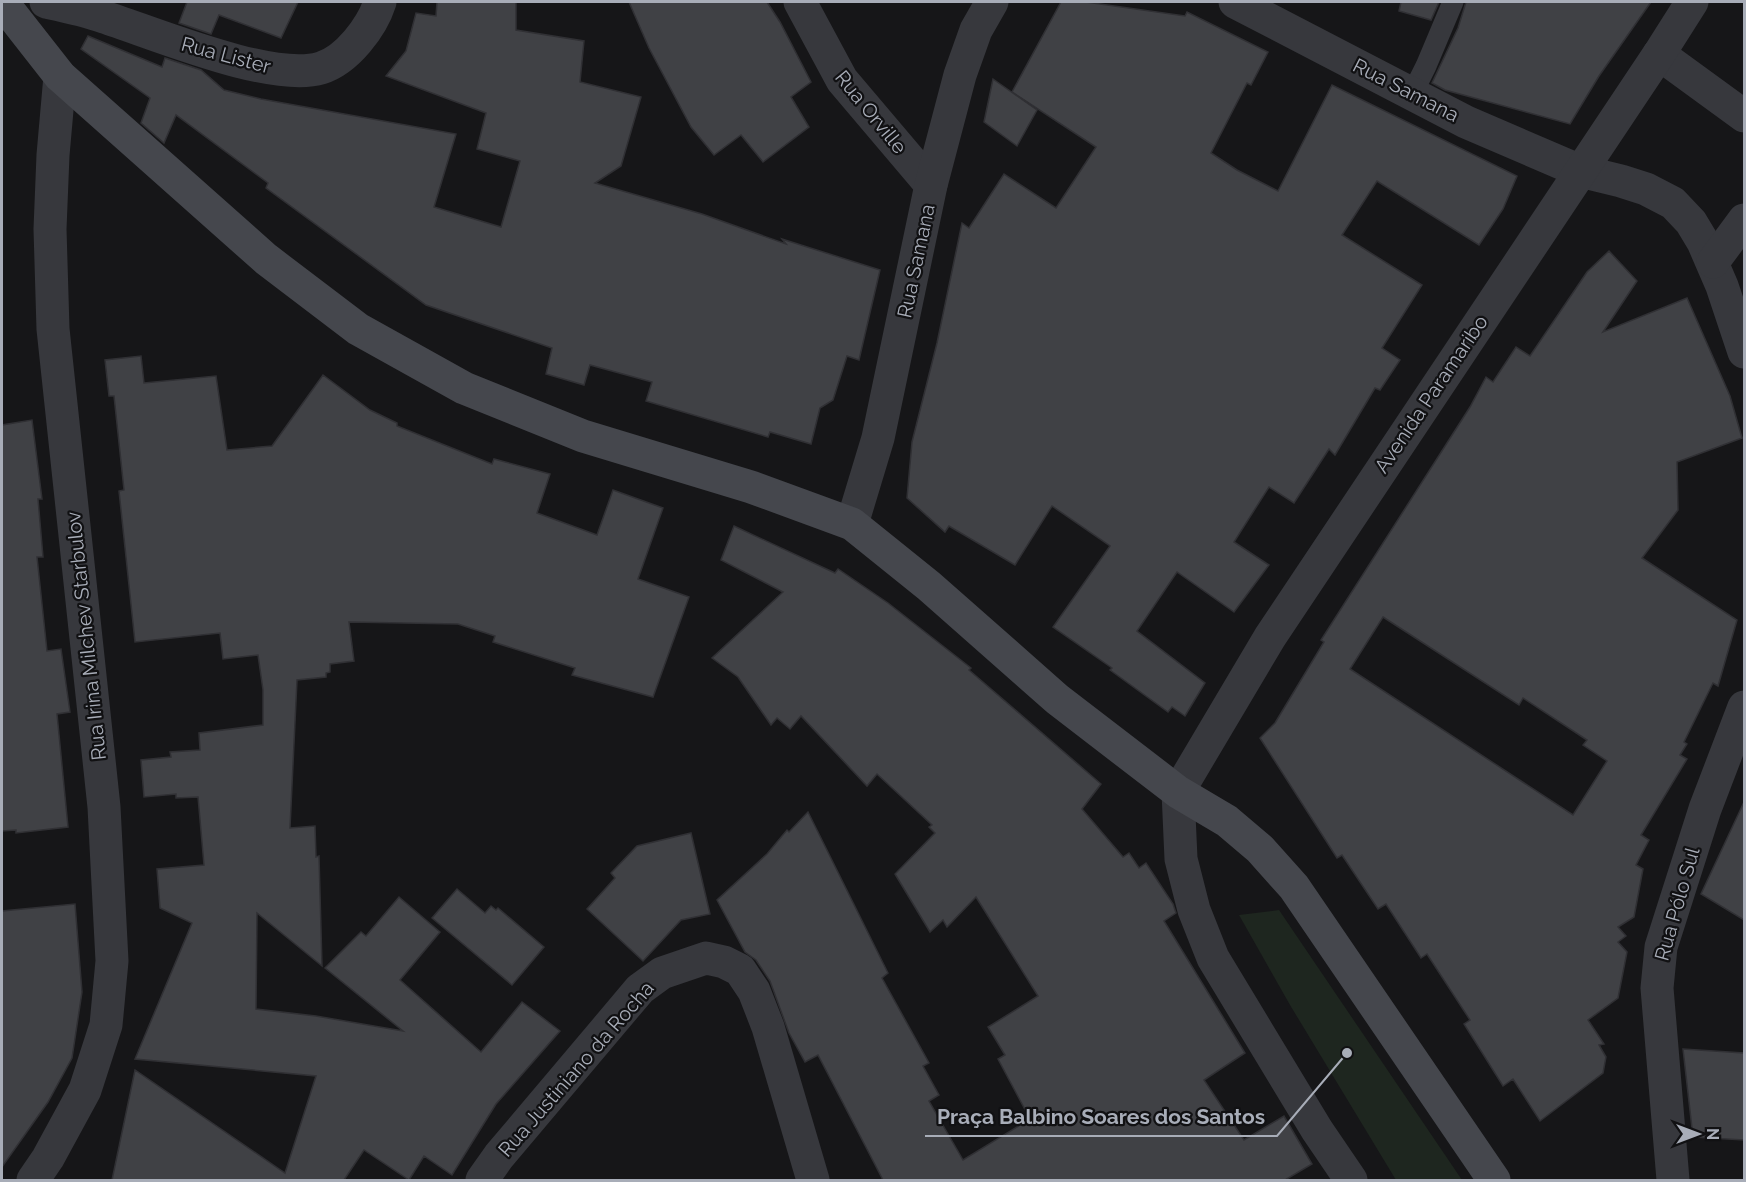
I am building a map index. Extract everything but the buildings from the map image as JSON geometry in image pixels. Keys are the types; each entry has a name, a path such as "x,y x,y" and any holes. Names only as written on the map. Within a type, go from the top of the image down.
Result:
{"main road":[{"path":"2,2 60,76 266,259 358,329 464,388 583,436 751,487 852,524 929,586 1057,699 1178,792 1227,821 1260,849 1294,887 1494,1180"}],"street":[{"name":"Rua Lister","path":"46,2 101,16 230,59 301,71 320,68 335,62 348,52 380,2"},
{"name":"Rua Orville","path":"800,2 842,80 931,185"},
{"name":"Rua Samana","path":"852,524 878,438 931,185 960,75 976,30 992,2"},
{"name":"Rua Samana","path":"1235,2 1260,10 1466,122 1580,171"},
{"name":"Avenida Paramaribo","path":"1178,792 1270,637 1692,2"},
{"path":"1659,54 1744,116"},
{"name":"Rua Irina Milchev Starbulov","path":"33,1180 48,1158 85,1090 106,1025 112,961 104,807 53,329 50,229 53,155 60,76"},
{"path":"1580,171 1646,189 1673,203 1691,222 1736,305 1744,352"},
{"path":"1713,262 1744,220"},
{"name":"Rua Pólo Sul","path":"1673,1180 1657,988 1661,947 1705,809 1744,707"},
{"path":"1178,792 1181,859 1194,910 1213,958 1317,1130 1351,1180"},
{"name":"Rua Justiniano da Rocha","path":"482,1180 499,1156 640,989 662,973 706,958 724,962 740,970 754,991 768,1027 813,1180"}],"lane":[{"path":"1412,94 1453,2"}],"shaded area":[{"path":"1279,910 1462,1180 1396,1180 1290,1005 1239,915"}],"place":[{"name":"Praça Balbino Soares dos Santos","path":"1347,1053"}]}
